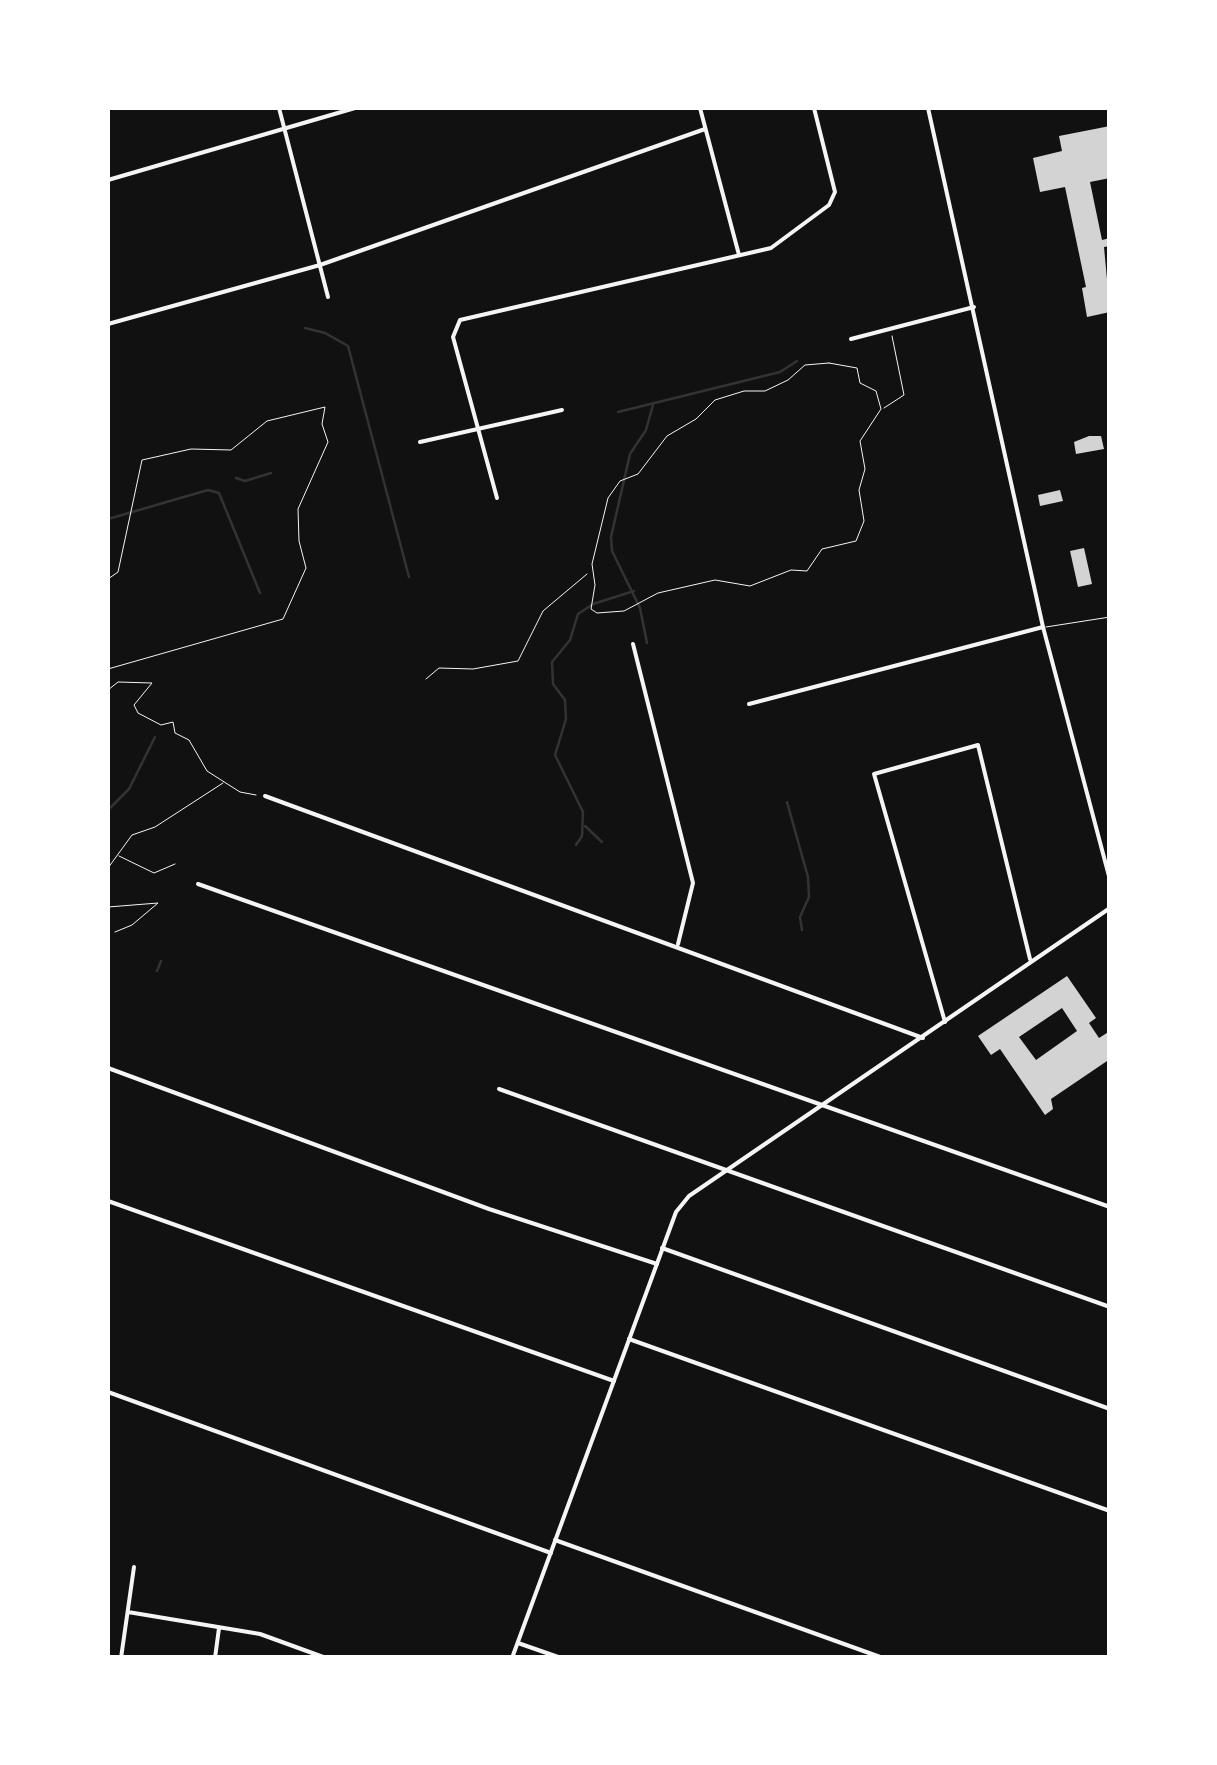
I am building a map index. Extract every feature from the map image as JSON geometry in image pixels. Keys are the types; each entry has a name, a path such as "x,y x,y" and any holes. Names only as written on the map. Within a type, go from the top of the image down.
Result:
{"street":[{"path":"279,108 328,297"},
{"path":"108,180 355,108"},
{"path":"700,108 738,255"},
{"path":"497,498 453,337 460,320 771,248 828,206 835,192 814,108"},
{"path":"928,108 1043,627 1110,880"},
{"path":"108,324 320,264 705,129"},
{"path":"852,338 974,306"},
{"path":"420,442 562,410"},
{"path":"749,704 1043,627"},
{"path":"633,644 693,883 678,944"},
{"path":"945,1022 874,774 978,745 1030,959"},
{"path":"265,796 678,944 923,1038"},
{"path":"198,884 1110,1207"},
{"path":"512,1658 676,1212 689,1196 923,1038 1030,959 1110,908"},
{"path":"108,1068 470,1202 656,1264"},
{"path":"499,1090 1110,1307"},
{"path":"108,1200 614,1380"},
{"path":"662,1248 1110,1409"},
{"path":"629,1339 1110,1512"},
{"path":"108,1392 551,1553"},
{"path":"556,1540 883,1658"},
{"path":"122,1658 134,1567"},
{"path":"128,1612 260,1634 326,1658"},
{"path":"214,1658 219,1626"},
{"path":"518,1642 560,1658"}],"lane":[{"path":"1043,627 1062,628 1110,617"}],"path":[{"path":"881,409 876,392 860,383 857,368 828,363 805,366 765,391 744,391 715,400 696,420 667,436 638,474 620,481 608,498 590,573 595,585 591,609 597,614 631,608 658,593 715,580 750,586 791,570 806,571 822,549 856,541 864,521 859,490 865,468 860,440 881,409 904,395 892,328"},
{"path":"108,579 118,572 142,460 191,449 231,450 268,421 325,406 322,424 328,442 298,509 299,541 306,568 283,620 108,669"},
{"path":"426,679 439,668 473,669 518,661 542,611 590,573"},
{"path":"108,690 118,682 152,683 134,705 138,712 160,725 173,722 175,733 189,740 207,770 240,792 265,796"},
{"path":"108,868 132,836 155,827 225,782"},
{"path":"118,855 154,873 175,864"},
{"path":"108,907 166,901"},
{"path":"115,932 132,925 158,903"}],"building":[{"path":"1110,126 1110,178 1090,182 1102,240 1110,238 1110,246 1104,247 1110,312 1087,317 1082,288 1086,287 1065,187 1040,192 1033,158 1062,151 1059,136"},
{"path":"1101,436 1104,449 1076,454 1074,442"},
{"path":"1060,490 1063,501 1040,506 1038,495"},
{"path":"1084,548 1092,584 1078,587 1070,551"},
{"path":"1067,976 1096,1018 1089,1023 1099,1038 1110,1031 1110,1059 1051,1099 1053,1109 1045,1115 1000,1049 991,1055 978,1036","holes":["1062,1008 1077,1031 1036,1060 1019,1037"]}],"waterway":[{"path":"305,328 325,333 348,346 409,577"},
{"path":"618,412 780,372 797,361"},
{"path":"647,643 640,608 612,551 611,537 630,454 646,430 653,405"},
{"path":"236,478 245,481 271,473"},
{"path":"108,519 208,490 219,493 260,593"},
{"path":"576,845 582,836 583,812 555,755 566,719 565,700 553,684 552,662 570,640 578,614 593,604 634,591"},
{"path":"108,810 129,789 155,737"},
{"path":"787,802 808,877 809,897 800,917 802,930"},
{"path":"585,826 602,842"},
{"path":"157,971 161,961"}]}
